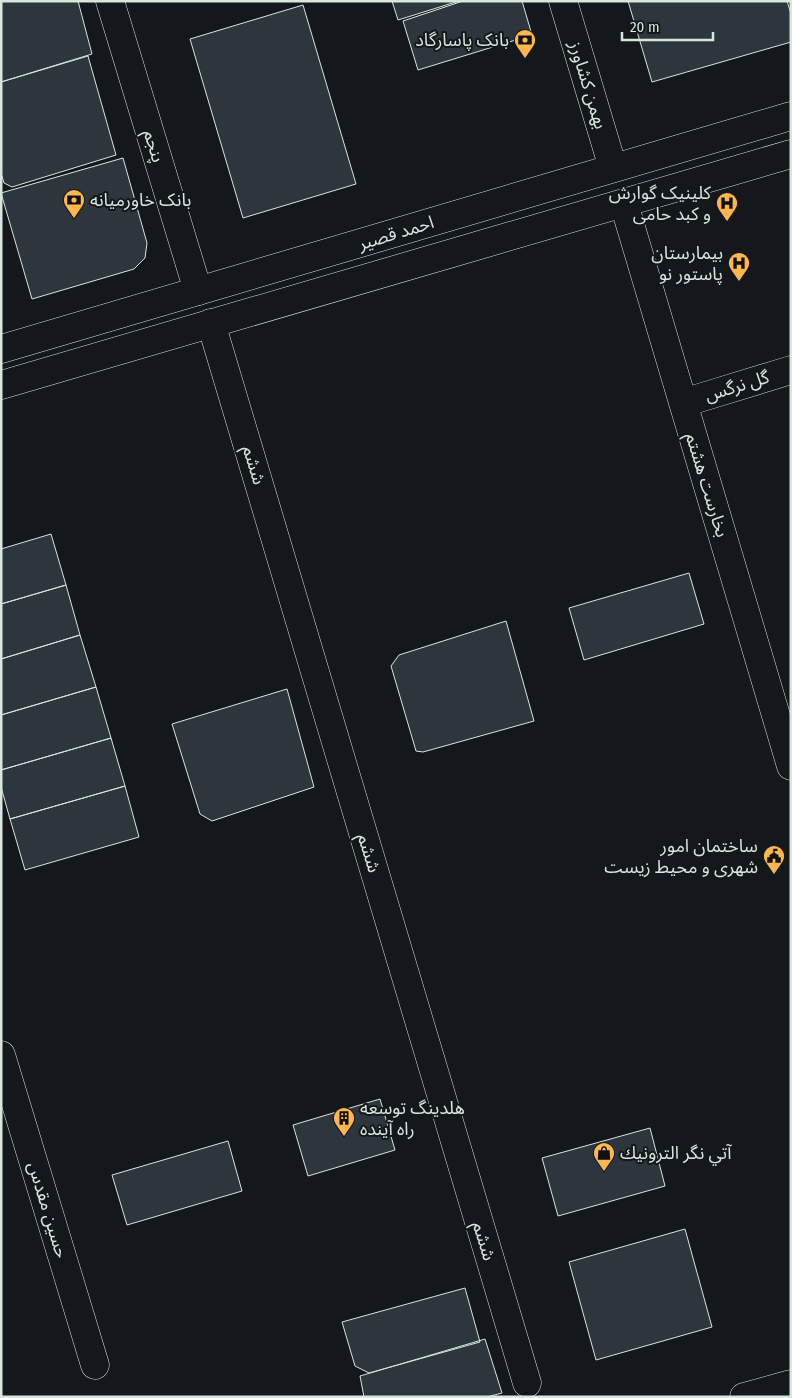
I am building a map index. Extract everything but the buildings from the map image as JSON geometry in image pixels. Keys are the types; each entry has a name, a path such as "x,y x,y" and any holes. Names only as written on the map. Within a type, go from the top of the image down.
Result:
{"street":[{"name":"پنجم","path":"110,1 198,291"},
{"name":"بهمن کشاورز","path":"564,1 624,204"},
{"name":"احمد قصیر","path":"1,349 791,116"},
{"name":"احمد قصیر","path":"1,385 791,154"},
{"name":"بخارست هشتم","path":"624,204 791,766"},
{"name":"ششم","path":"211,323 526,1384"},
{"name":"گل نرگس","path":"683,403 791,370"},
{"name":"حسین مقدس","path":"1,1055 95,1365"},
{"path":"744,1397 791,1384"}],"place":[{"name":"بانک پاسارگاد","path":"525,59"},
{"name":"بانک خاورمیانه","path":"74,219"},
{"name":"کلینیک گوارش و کبد حامی","path":"727,222"},
{"name":"بیمارستان پاستور نو","path":"739,282"},
{"name":"ساختمان امور شهری و محیط زیست","path":"774,875"},
{"name":"هلدینگ توسعه راه آینده","path":"344,1137"},
{"name":"آتي نگر الترونيك","path":"604,1172"}]}
